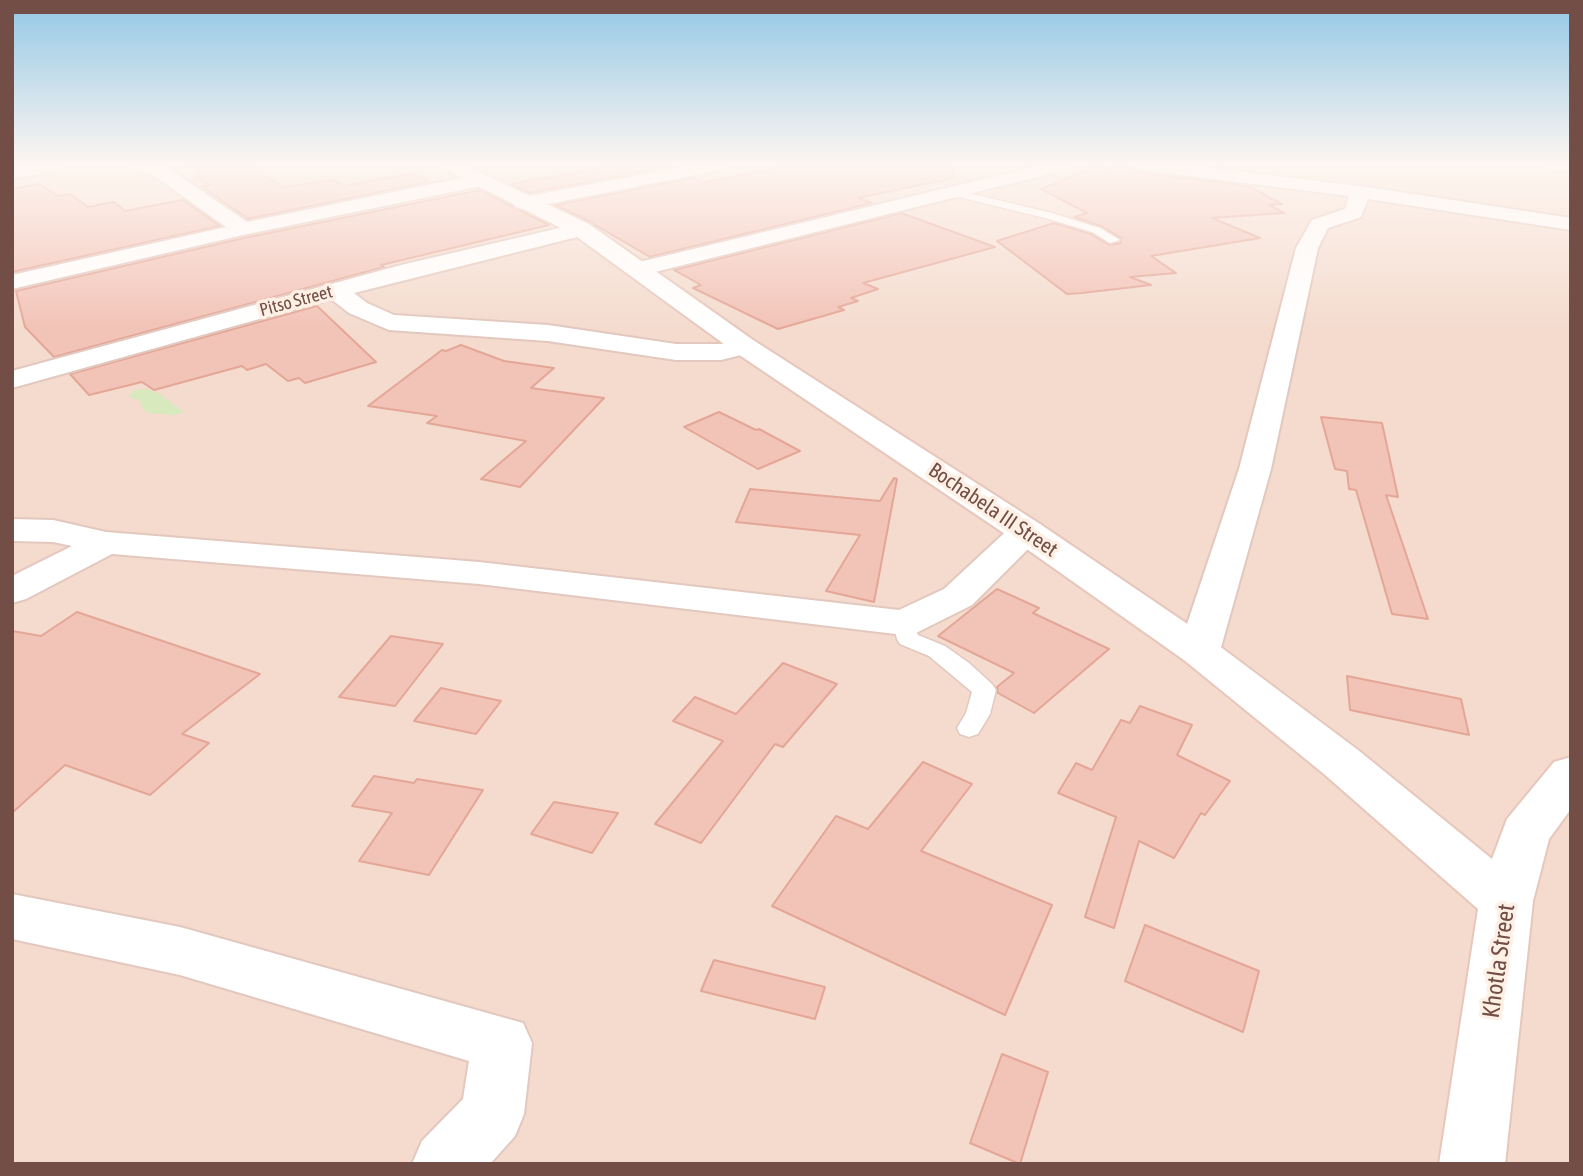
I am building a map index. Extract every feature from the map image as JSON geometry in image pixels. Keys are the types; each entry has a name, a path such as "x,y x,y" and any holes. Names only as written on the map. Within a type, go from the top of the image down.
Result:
{"street":[{"path":"230,220 243,229"},
{"path":"12,282 279,220"},
{"name":"Bochabela III Street","path":"561,220 581,229 744,346 1027,532 1199,650 1341,762 1506,901"},
{"path":"639,269 838,220"},
{"path":"1199,650 1255,469 1307,248 1319,224 1332,220"},
{"path":"1544,220 1571,224"},
{"name":"Pitso Street","path":"12,380 335,290 581,229"},
{"path":"335,290 358,308 389,322 548,333 676,352 721,352 744,346"},
{"path":"12,530 53,531 106,543 479,573 904,623 958,597 1027,532"},
{"path":"12,591 106,543"},
{"name":"Khotla Street","path":"1474,1163 1506,901 1525,832 1571,774"},
{"path":"12,916 180,951 502,1043 492,1114 445,1164"}],"lane":[{"path":"1064,220 1096,230 1114,240"},
{"path":"904,623 908,639 937,651 961,668 984,690 978,714 969,728"}],"shaded area":[{"path":"12,220 1571,220 1571,1164 12,1164"}],"green space":[{"path":"147,389 160,394 184,412 173,415 148,413 140,401 129,397 133,390"}],"building":[{"path":"12,220 211,220 220,226 12,272"},
{"path":"333,220 539,220 549,225 381,265 384,267 54,357 25,327 16,291"},
{"path":"586,220 803,220 650,257"},
{"path":"874,220 920,220 995,247 863,283 878,289 851,298 858,301 838,307 844,310 778,329 693,288 701,285 674,270"},
{"path":"1083,220 1217,220 1260,238 1151,256 1176,273 1130,277 1151,285 1067,294 997,241 1054,223 1091,234 1109,245 1121,243 1121,238 1101,226"},
{"path":"317,306 376,362 305,383 299,378 288,381 266,364 247,370 242,366 154,390 142,382 89,395 70,374"},
{"path":"461,345 504,361 554,368 531,388 604,398 520,487 481,479 526,441 427,423 437,416 368,406 442,350"},
{"path":"719,412 800,451 758,469 684,427"},
{"path":"1321,417 1382,423 1398,497 1386,495 1428,619 1392,614 1356,490 1349,489 1347,471 1335,469"},
{"path":"894,478 897,479 874,602 826,591 860,535 736,522 750,489 880,501"},
{"path":"997,589 1039,608 1033,613 1109,649 1034,713 998,693 997,687 1014,673 938,636"},
{"path":"77,612 260,674 182,734 209,743 150,795 65,765 12,813 12,631 41,636"},
{"path":"391,636 443,644 395,706 339,697"},
{"path":"783,663 837,684 783,747 775,744 701,843 655,824 723,741 673,721 695,697 736,714"},
{"path":"1347,676 1461,699 1469,735 1350,710"},
{"path":"441,688 501,701 476,734 414,721"},
{"path":"1140,706 1192,725 1177,755 1230,781 1205,815 1201,813 1174,858 1139,841 1114,928 1085,917 1116,817 1058,793 1076,763 1092,770 1121,720 1130,723"},
{"path":"923,762 972,784 921,851 1052,905 1005,1015 772,906 836,816 868,829"},
{"path":"374,776 414,783 417,779 483,790 429,875 359,861 392,813 352,806"},
{"path":"554,802 618,813 592,853 531,834"},
{"path":"1145,925 1259,971 1243,1032 1125,981"},
{"path":"714,960 825,987 815,1019 701,991"},
{"path":"1002,1054 1048,1072 1020,1164 970,1143"}]}
